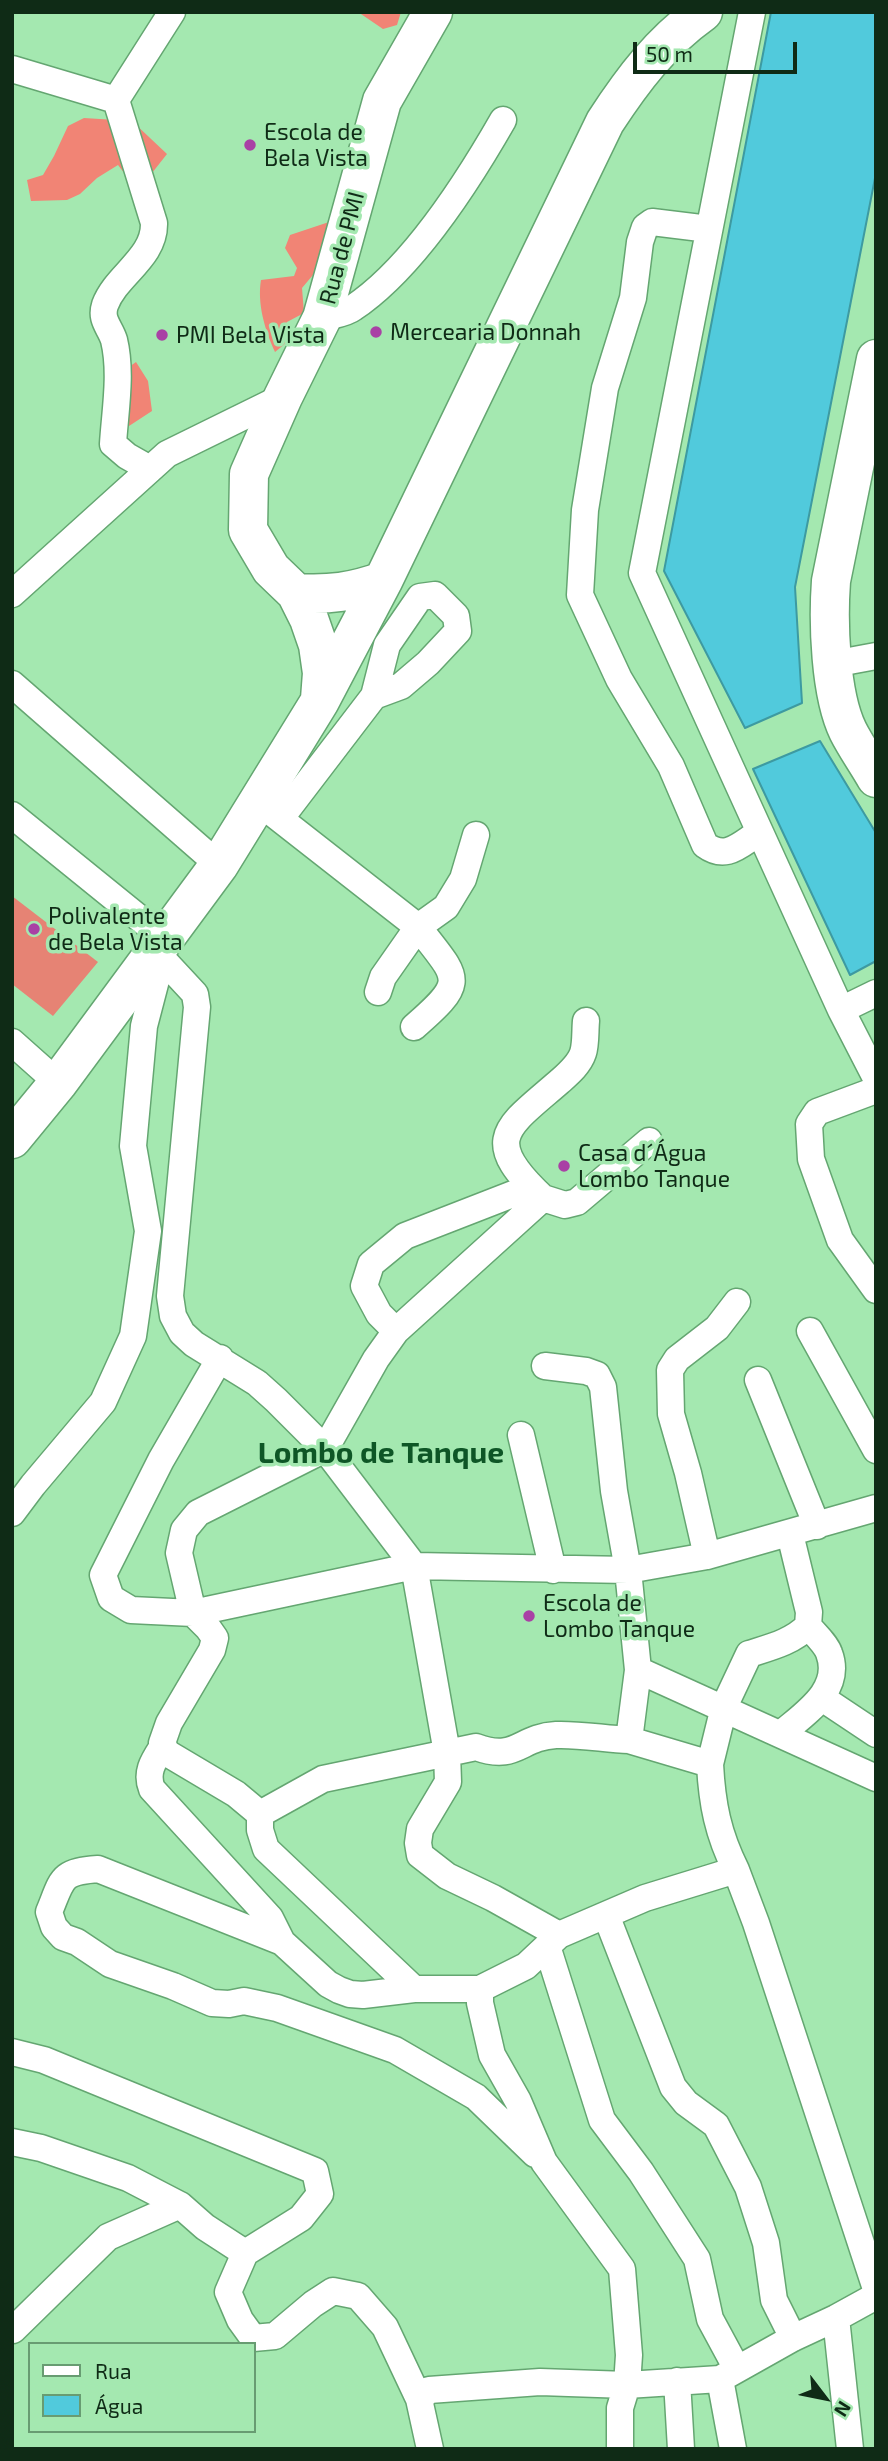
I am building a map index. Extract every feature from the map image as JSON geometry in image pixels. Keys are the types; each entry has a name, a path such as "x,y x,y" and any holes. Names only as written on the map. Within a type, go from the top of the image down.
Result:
{"main road":[{"name":"Rua de PMI","path":"296,593 271,569 248,530 249,474 322,318 382,101 433,12"},
{"path":"12,1139 161,949 219,865 270,811 320,701 383,581 605,122 627,87 650,58 677,31 703,12"},
{"path":"876,359 831,581 829,611 833,664 841,713 848,731 876,778"},
{"path":"296,593 326,595 355,591 383,581"},
{"path":"296,593 318,645 320,701"}],"street":[{"path":"150,469 127,456 113,444 117,372 114,339 103,320 108,298 142,257 154,236 154,223 116,100 172,12"},
{"path":"752,12 642,573 841,1010 876,1078"},
{"path":"12,69 116,100"},
{"path":"322,318 351,310 402,264 477,166 503,120"},
{"path":"709,229 652,222 645,228 640,242 633,298 605,388 585,510 580,595 619,679 671,766 705,845 716,853 726,853 760,832"},
{"path":"12,594 167,454 283,397"},
{"path":"833,664 876,656"},
{"path":"12,684 219,865"},
{"path":"374,696 270,811 418,926 450,968 453,985 445,999 414,1027"},
{"path":"12,815 161,949 195,994 197,1007 170,1296 173,1317 188,1339 257,1383 325,1449 414,1566 447,1753 448,1782 420,1829 420,1854 447,1876 493,1898 553,1940 603,2120 641,2172 697,2259 710,2319 729,2374 733,2449"},
{"path":"378,992 383,976 418,926 446,907 463,879 476,835"},
{"path":"12,1513 103,1402 133,1336 148,1231 133,1146 144,1026 161,949"},
{"path":"841,1010 876,993"},
{"path":"586,1021 583,1053 574,1068 512,1123 505,1137 508,1156 537,1193 565,1205 577,1202 649,1141"},
{"path":"12,1042 58,1083"},
{"path":"876,1090 817,1112 809,1124 811,1159 840,1240 876,1290"},
{"path":"260,1814 236,1794 167,1753 163,1746 169,1723 212,1650 215,1638 193,1614 179,1553 184,1530 198,1513 325,1449 376,1359 396,1331 537,1193"},
{"path":"396,1331 379,1314 364,1286 371,1264 405,1236 537,1193"},
{"path":"707,1556 671,1414 670,1370 677,1359 717,1328 737,1302"},
{"path":"810,1331 876,1450"},
{"path":"220,1359 161,1460 103,1575 111,1598 131,1610 193,1614 414,1566 628,1570 707,1556 874,1513"},
{"path":"545,1366 586,1371 597,1375 603,1387 614,1491 628,1570 638,1670 628,1740"},
{"path":"758,1380 817,1526"},
{"path":"521,1435 552,1570"},
{"path":"790,1534 809,1612 808,1626 787,1642 750,1654 724,1707 710,1764 712,1805 725,1849 756,1923 876,2289"},
{"path":"781,1734 822,1698 828,1686 831,1666 829,1652 808,1626"},
{"path":"638,1670 876,1778"},
{"path":"822,1698 876,1734"},
{"path":"260,1814 323,1779 476,1747 507,1753 530,1741 555,1735 628,1740 710,1764"},
{"path":"163,1746 151,1765 148,1780 152,1789 270,1918 282,1942"},
{"path":"260,1814 260,1830 266,1849 414,1989"},
{"path":"620,2449 620,2408 627,2385 629,2355 622,2269 544,2162 476,2097 395,2050 277,2008 244,2001 212,2003 110,1964 77,1942 63,1937 54,1927 49,1912 61,1882 74,1871 98,1869 282,1942 328,1984 350,1994 414,1989 480,1989 526,1966 553,1940 606,1915 645,1898 736,1870"},
{"path":"606,1915 673,2087 686,2103 716,2125 748,2187 766,2243 775,2300 793,2337"},
{"path":"480,1989 480,2003 492,2055 518,2101 544,2162"},
{"path":"12,2052 44,2060 315,2171 320,2194 301,2218 246,2253 228,2292 240,2320 253,2338 275,2336 333,2291 358,2296 385,2327 419,2399 430,2449"},
{"path":"12,2142 41,2148 128,2178 180,2205 205,2227 246,2253"},
{"path":"13,2330 108,2237 180,2205"},
{"path":"419,2399 429,2390 540,2382 627,2385 729,2374 793,2337 876,2296"},
{"path":"836,2318 850,2449"},
{"path":"677,2381 681,2449"}],"shaded area":[{"path":"358,12 401,12 397,25 383,29"},
{"path":"84,118 132,121 167,154 152,173 128,178 118,165 97,178 80,194 67,200 31,201 27,180 43,175 68,126"},
{"path":"335,220 318,269 302,288 304,313 287,322 286,343 275,352 263,317 261,280 294,276 297,268 285,248 290,235"},
{"path":"136,362 148,381 152,411 129,426 115,420 108,382"},
{"name":"Polivalente de Bela Vista","path":"12,896 98,962 53,1016 12,984"}],"water":[{"path":"771,12 876,12 876,173 795,587 802,703 745,728 664,571"},
{"path":"820,741 876,833 876,961 850,975 753,769"}],"place":[{"name":"Escola de Bela Vista","path":"250,145"},
{"name":"Mercearia Donnah","path":"376,332"},
{"name":"PMI Bela Vista","path":"162,335"},
{"name":"Polivalente de Bela Vista","path":"34,929"},
{"name":"Casa d´Água Lombo Tanque","path":"564,1166"},
{"name":"Escola de Lombo Tanque","path":"529,1616"}],"district":[{"name":"Lombo de Tanque","path":"381,1453"}]}
